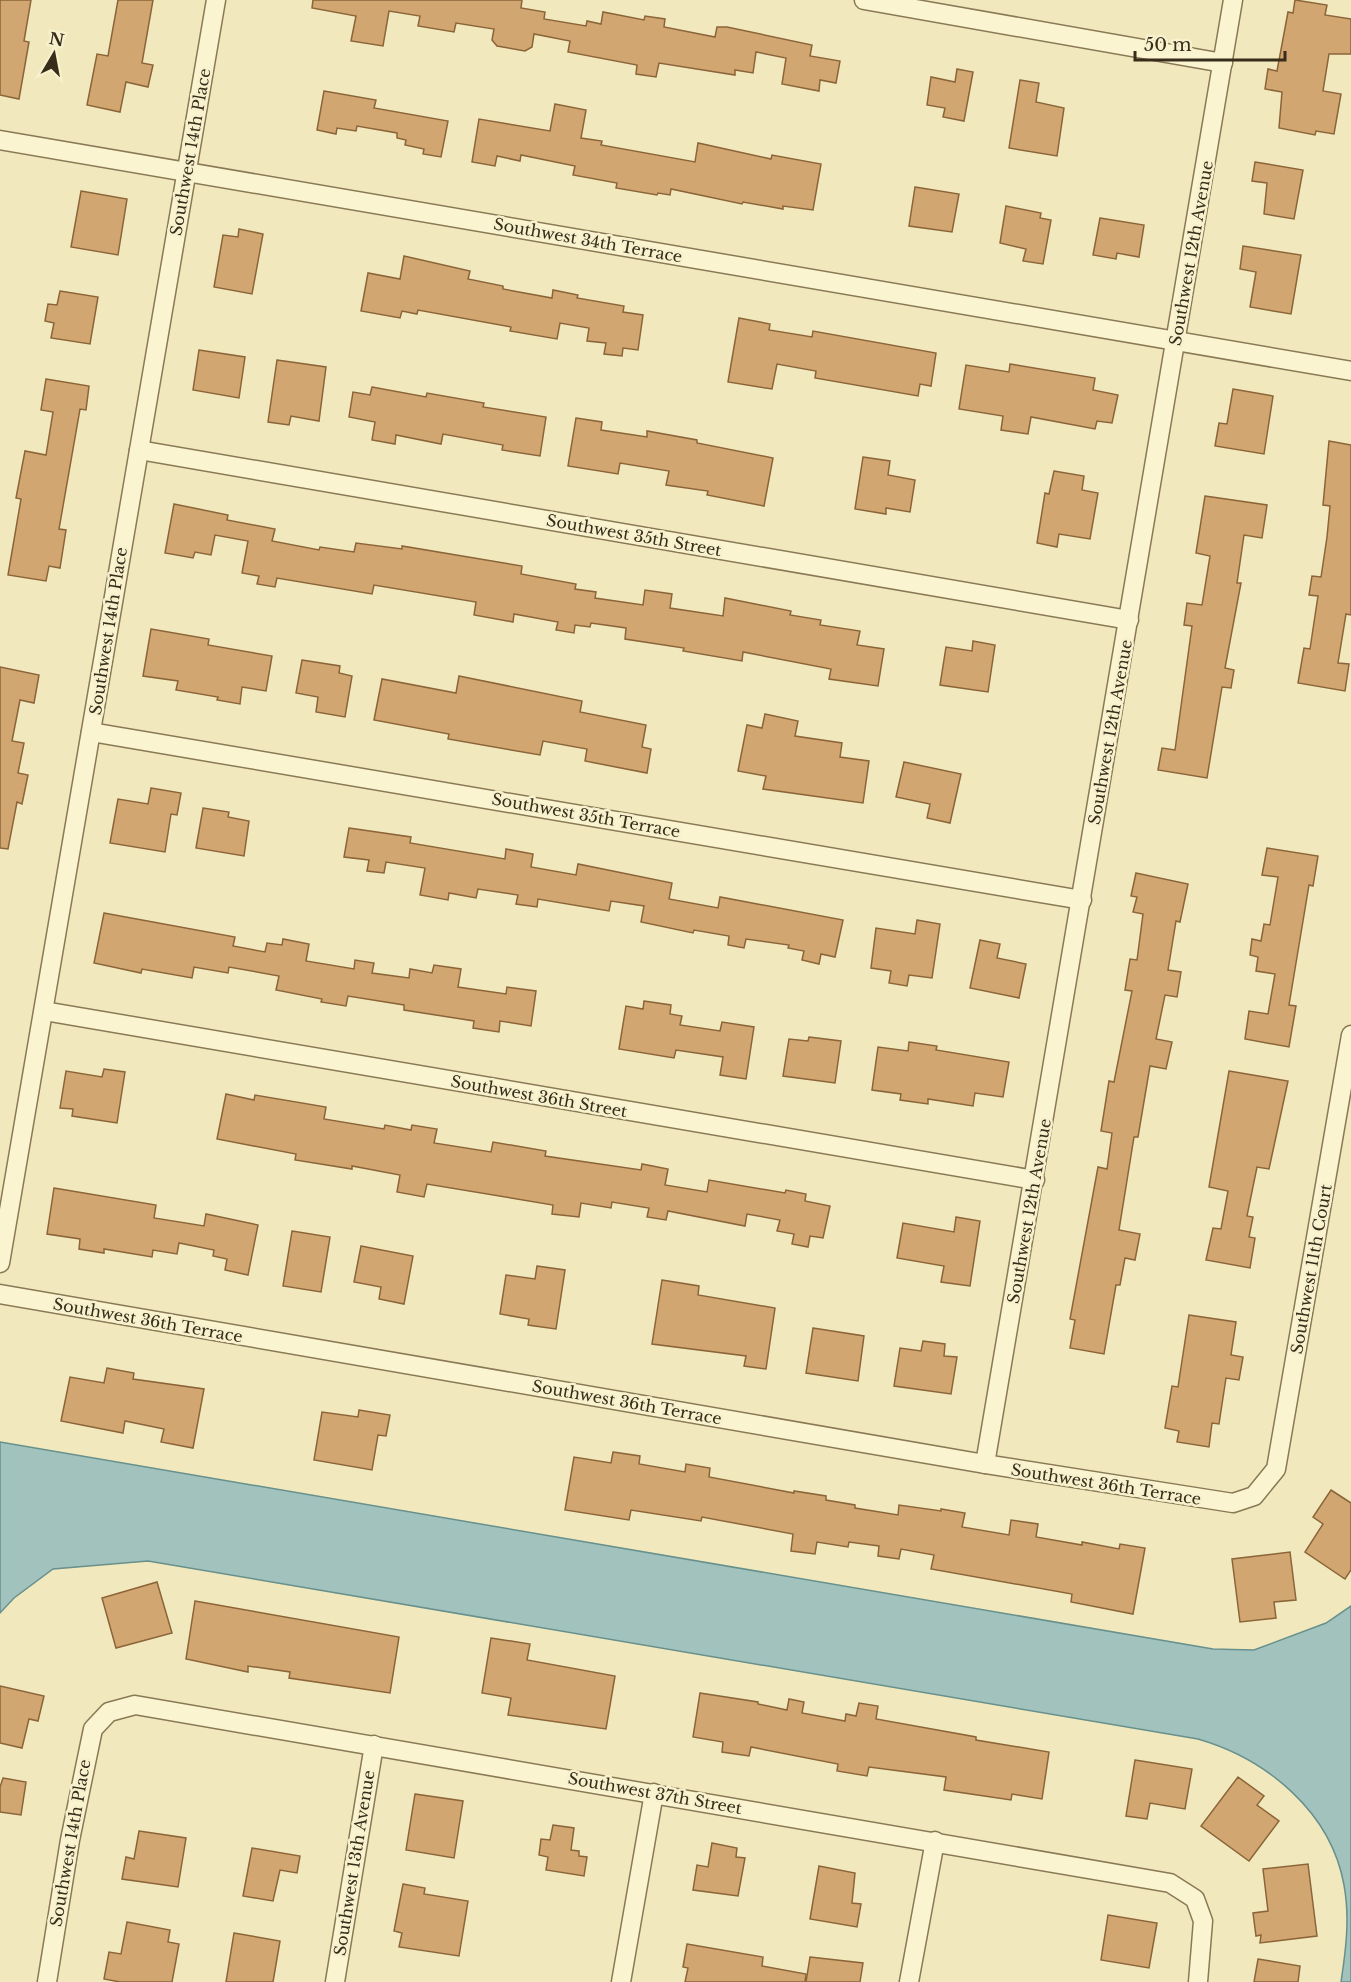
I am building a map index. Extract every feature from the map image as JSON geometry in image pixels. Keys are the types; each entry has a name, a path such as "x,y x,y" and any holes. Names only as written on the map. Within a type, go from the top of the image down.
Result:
{"street":[{"name":"Southwest 14th Place","path":"0,1263 216,0"},
{"path":"864,0 1223,63"},
{"name":"Southwest 12th Avenue","path":"986,1464 1233,0"},
{"name":"Southwest 34th Terrace","path":"0,140 1351,371"},
{"name":"Southwest 35th Street","path":"139,450 1129,620"},
{"name":"Southwest 35th Terrace","path":"91,732 1082,900"},
{"name":"Southwest 36th Street","path":"44,1011 1035,1180"},
{"name":"Southwest 11th Court","path":"1254,1496 1276,1469 1281,1447 1351,1035"},
{"name":"Southwest 36th Terrace","path":"0,1294 1199,1500 1233,1503 1254,1496"},
{"name":"Southwest 37th Street","path":"109,1712 135,1705 156,1707 1170,1883 1195,1899 1203,1922 1198,1982"},
{"name":"Southwest 14th Place","path":"46,1982 86,1751 93,1729 109,1712"},
{"name":"Southwest 13th Avenue","path":"335,1982 374,1745"},
{"path":"621,1982 654,1793"},
{"path":"909,1982 934,1841"}],"water":[{"path":"0,1442 1213,1649 1254,1650 1326,1623 1351,1606 1351,1982 1341,1982 1347,1933 1344,1885 1337,1859 1325,1834 1292,1792 1248,1760 1224,1748 1198,1739 148,1561 53,1569 14,1598 0,1613"}],"building":[{"path":"0,0 31,0 24,41 29,42 19,99 0,95"},
{"path":"118,0 153,0 142,63 153,65 148,87 126,82 120,112 87,105 97,54 108,56"},
{"path":"313,0 522,0 521,8 545,12 544,19 586,26 587,21 601,24 603,12 644,20 645,16 665,19 664,27 715,37 717,27 727,27 812,45 810,56 840,61 836,83 820,80 819,91 782,84 786,58 756,52 753,73 735,70 735,75 659,63 656,77 636,74 637,65 568,52 570,41 534,34 532,47 525,51 497,46 492,40 494,29 456,23 454,32 418,26 420,16 389,11 383,46 351,41 356,16 312,8"},
{"path":"1295,0 1327,5 1325,15 1351,19 1351,54 1329,54 1323,91 1341,94 1334,134 1316,131 1315,135 1279,128 1282,92 1265,89 1268,69 1277,71 1288,12 1293,13"},
{"path":"957,69 973,72 964,121 943,117 945,108 927,105 931,77 955,82"},
{"path":"1020,80 1039,83 1036,102 1064,108 1057,156 1009,148"},
{"path":"324,91 376,100 374,108 448,121 441,157 423,154 424,149 405,145 406,140 397,138 397,133 357,126 356,131 337,128 336,134 317,130"},
{"path":"555,104 586,110 581,138 602,141 601,145 695,162 698,143 771,159 772,155 821,164 813,210 783,206 783,209 743,202 742,204 671,189 670,195 658,193 657,195 616,188 617,183 573,175 575,166 521,155 520,161 497,156 495,166 472,162 479,119 550,131"},
{"path":"1255,162 1303,170 1294,219 1264,214 1267,183 1252,181"},
{"path":"915,187 959,194 952,232 909,226"},
{"path":"81,191 127,199 118,255 71,247"},
{"path":"1006,206 1041,213 1040,218 1051,220 1043,264 1023,261 1026,249 1000,243"},
{"path":"1100,218 1144,225 1139,257 1117,253 1116,259 1093,255"},
{"path":"239,229 263,234 252,294 214,287 223,235 238,237"},
{"path":"1243,246 1301,255 1291,314 1250,307 1256,272 1240,269"},
{"path":"404,256 470,271 468,279 503,286 503,289 552,298 553,290 578,295 577,298 624,306 623,312 643,315 638,350 623,348 622,356 604,354 606,343 587,341 589,328 560,323 557,339 510,331 511,327 418,310 417,314 402,311 400,318 361,311 368,273 400,279"},
{"path":"60,291 98,297 90,344 51,338 54,323 45,321 48,304 57,305"},
{"path":"739,318 770,324 769,330 812,337 813,331 936,353 931,386 920,384 918,396 815,378 816,371 777,364 772,389 728,382"},
{"path":"199,350 245,357 239,398 193,390"},
{"path":"277,360 326,367 319,421 291,416 289,425 268,422"},
{"path":"1010,364 1095,378 1093,390 1118,395 1112,423 1097,421 1095,429 1031,417 1028,434 1001,430 1003,416 959,409 966,365 1009,372"},
{"path":"46,379 89,386 86,410 80,409 59,529 66,530 60,568 49,566 46,581 8,575 21,499 16,498 25,451 46,455 53,412 41,410"},
{"path":"372,387 426,397 427,393 484,403 483,407 546,417 540,456 502,450 503,445 443,434 441,444 396,435 395,444 372,440 375,422 349,417 353,392 370,395"},
{"path":"1233,389 1273,396 1264,454 1215,446 1219,423 1227,424"},
{"path":"576,418 602,422 601,430 647,437 647,431 773,458 764,506 707,495 708,491 666,485 669,471 620,463 618,474 568,466"},
{"path":"1329,441 1351,445 1351,615 1346,614 1338,663 1349,664 1345,691 1298,683 1304,648 1310,649 1318,596 1309,595 1312,576 1321,577 1327,537 1330,506 1323,505"},
{"path":"863,457 890,461 888,475 915,480 910,512 886,508 886,514 855,509"},
{"path":"1054,471 1084,476 1082,490 1098,493 1090,539 1059,534 1057,547 1037,543 1045,493 1049,494"},
{"path":"1205,496 1267,505 1262,538 1244,535 1237,583 1241,583 1225,668 1234,670 1231,688 1222,687 1207,778 1158,770 1162,748 1175,750 1192,626 1184,625 1187,603 1202,605 1210,556 1196,553"},
{"path":"174,504 228,515 227,520 275,529 272,541 319,550 320,547 354,552 356,543 402,549 402,546 522,566 521,574 576,584 575,589 596,592 595,598 643,605 645,590 672,594 670,608 723,616 725,598 791,611 790,615 821,620 820,625 860,631 857,645 884,649 878,686 829,679 831,669 743,652 742,661 683,651 684,648 625,639 626,628 591,623 590,627 575,625 574,633 556,630 558,622 514,614 513,622 474,615 476,602 374,585 372,594 277,578 275,587 257,584 259,576 242,573 248,541 215,535 211,555 195,552 193,558 165,553"},
{"path":"151,629 209,639 208,645 272,656 266,691 242,687 240,704 217,700 218,697 176,690 178,681 143,676"},
{"path":"973,641 995,645 988,692 940,685 946,647 972,651"},
{"path":"302,660 340,666 339,673 352,676 345,717 316,712 318,697 296,693"},
{"path":"0,667 39,675 34,703 20,700 12,741 24,743 18,773 28,775 22,804 17,802 8,849 0,848"},
{"path":"459,676 582,701 580,712 646,725 642,747 651,749 647,773 585,761 587,749 543,741 540,755 448,739 449,734 374,720 382,679 456,693"},
{"path":"765,714 798,721 795,736 842,743 840,757 869,761 863,803 763,789 766,776 738,771 747,725 762,728"},
{"path":"904,762 961,774 950,823 927,818 930,804 896,797"},
{"path":"151,788 181,793 177,815 171,814 165,852 110,843 118,799 148,804"},
{"path":"203,808 229,812 228,817 249,821 244,856 196,848"},
{"path":"349,828 411,837 410,843 505,859 506,849 533,854 531,867 576,875 578,864 672,883 669,899 718,908 720,897 843,920 835,957 821,954 819,964 802,960 804,951 788,948 789,945 746,939 744,948 728,945 729,936 694,930 693,933 641,922 644,906 611,901 609,911 538,899 537,907 516,904 518,895 478,889 476,898 449,893 448,900 420,895 425,868 386,862 384,873 367,871 369,860 344,857"},
{"path":"1267,848 1318,856 1313,886 1309,885 1289,1005 1296,1006 1289,1047 1245,1039 1249,1011 1268,1014 1275,974 1256,971 1258,957 1250,955 1252,939 1261,941 1264,924 1270,925 1278,877 1262,875"},
{"path":"1136,873 1188,884 1180,922 1176,921 1168,970 1181,972 1177,997 1165,995 1156,1039 1172,1042 1166,1069 1150,1066 1138,1137 1134,1137 1119,1230 1140,1234 1135,1260 1125,1258 1120,1285 1116,1285 1104,1354 1070,1348 1075,1320 1070,1319 1098,1167 1107,1169 1112,1133 1101,1131 1109,1081 1114,1082 1132,991 1125,990 1130,959 1137,960 1143,914 1133,912 1137,897 1131,896"},
{"path":"104,913 235,937 233,946 265,952 267,943 282,945 283,939 309,944 306,961 354,969 355,960 374,963 372,973 409,978 410,969 432,973 434,965 461,969 458,987 506,994 507,987 536,991 531,1026 500,1021 499,1032 473,1028 474,1021 404,1010 404,1005 348,996 346,1006 321,1002 322,999 276,990 279,976 229,967 228,973 194,967 192,978 142,969 141,973 94,963"},
{"path":"917,920 940,924 932,978 909,975 907,986 889,983 891,971 871,968 876,928 915,934"},
{"path":"980,940 1000,944 997,958 1026,964 1019,998 970,988"},
{"path":"644,1001 671,1005 670,1014 682,1016 680,1025 720,1031 722,1022 754,1027 746,1079 720,1075 723,1057 676,1050 674,1058 619,1049 626,1006 643,1009"},
{"path":"809,1037 841,1041 835,1083 783,1076 789,1039 808,1041"},
{"path":"909,1042 937,1046 936,1050 1009,1062 1003,1097 975,1093 973,1106 928,1099 928,1104 900,1100 901,1094 872,1090 878,1047 908,1051"},
{"path":"104,1069 125,1072 117,1123 72,1116 73,1109 60,1108 66,1071 102,1077"},
{"path":"1229,1071 1288,1081 1269,1169 1257,1167 1247,1216 1253,1217 1249,1237 1255,1238 1250,1268 1206,1260 1213,1228 1221,1229 1228,1191 1209,1187"},
{"path":"226,1094 254,1100 255,1095 326,1107 324,1119 384,1129 385,1125 411,1130 412,1125 437,1129 434,1143 491,1152 493,1142 546,1151 545,1156 641,1170 642,1164 668,1169 665,1185 707,1192 709,1180 785,1193 786,1190 806,1194 805,1201 830,1206 823,1238 810,1236 808,1247 792,1244 794,1234 777,1231 780,1220 747,1214 745,1226 668,1211 666,1220 647,1217 649,1208 612,1202 611,1208 581,1203 579,1217 552,1214 553,1205 427,1184 424,1197 397,1192 400,1175 352,1166 352,1169 295,1160 296,1154 217,1139"},
{"path":"54,1188 156,1205 154,1218 204,1226 206,1214 258,1225 248,1275 225,1270 227,1259 213,1256 214,1250 179,1243 177,1254 153,1250 152,1257 104,1249 104,1253 79,1249 80,1239 47,1234"},
{"path":"956,1217 980,1221 970,1286 941,1282 944,1266 897,1258 903,1223 954,1232"},
{"path":"292,1231 330,1237 321,1292 283,1286"},
{"path":"361,1246 413,1256 404,1304 379,1299 381,1287 354,1282"},
{"path":"537,1266 565,1270 556,1329 528,1325 529,1319 500,1314 506,1275 535,1279"},
{"path":"662,1280 699,1286 698,1295 775,1308 766,1369 744,1366 746,1356 652,1344"},
{"path":"1189,1315 1236,1322 1231,1355 1243,1357 1239,1380 1226,1378 1219,1424 1212,1423 1209,1447 1177,1442 1179,1431 1165,1428 1172,1386 1178,1387"},
{"path":"813,1328 864,1336 858,1381 806,1373"},
{"path":"923,1341 945,1344 944,1356 957,1357 951,1394 894,1386 900,1348 921,1351"},
{"path":"107,1368 134,1373 133,1379 204,1389 193,1448 161,1442 164,1429 125,1421 123,1433 61,1421 70,1377 104,1383"},
{"path":"359,1410 390,1415 386,1436 378,1435 372,1470 314,1460 322,1412 358,1417"},
{"path":"613,1452 640,1456 639,1464 685,1472 686,1464 710,1468 709,1477 794,1493 794,1491 826,1496 826,1500 855,1505 855,1508 898,1515 899,1505 941,1511 941,1509 965,1513 962,1527 1009,1535 1011,1520 1038,1524 1036,1537 1119,1549 1120,1544 1145,1548 1133,1614 1071,1602 1072,1594 931,1569 934,1555 901,1549 899,1559 878,1556 879,1546 849,1542 848,1547 817,1542 815,1554 791,1551 793,1534 702,1517 701,1521 631,1510 629,1520 565,1510 574,1457 611,1463"},
{"path":"1331,1490 1351,1503 1351,1570 1345,1579 1305,1552 1323,1524 1313,1517"},
{"path":"1290,1552 1296,1600 1274,1602 1276,1618 1240,1622 1232,1559"},
{"path":"157,1582 172,1633 116,1648 102,1598"},
{"path":"195,1601 399,1637 390,1693 289,1678 290,1672 248,1666 248,1672 186,1659"},
{"path":"491,1638 530,1644 527,1660 615,1676 606,1729 508,1715 511,1698 482,1693"},
{"path":"0,1686 44,1696 38,1721 29,1719 22,1748 0,1743"},
{"path":"700,1693 758,1702 758,1704 787,1710 789,1699 804,1702 802,1713 845,1721 846,1714 856,1716 859,1703 878,1706 876,1719 976,1737 976,1740 1049,1752 1042,1799 1012,1794 1011,1800 944,1790 946,1777 869,1767 867,1776 837,1771 838,1764 751,1747 749,1756 722,1752 723,1742 693,1737"},
{"path":"1135,1760 1192,1769 1185,1809 1150,1803 1147,1819 1126,1816"},
{"path":"1238,1777 1264,1796 1257,1805 1279,1821 1249,1861 1201,1826"},
{"path":"3,1778 26,1782 21,1815 0,1812 0,1787"},
{"path":"415,1794 463,1801 454,1858 406,1850"},
{"path":"553,1825 574,1828 571,1850 579,1851 579,1856 587,1857 584,1876 546,1870 548,1857 539,1855 541,1839 550,1840"},
{"path":"139,1831 186,1838 178,1887 122,1879 126,1857 134,1859"},
{"path":"712,1843 737,1848 736,1857 745,1858 738,1896 693,1890 697,1865 708,1867"},
{"path":"252,1848 300,1856 297,1873 280,1870 273,1901 243,1896"},
{"path":"1308,1864 1317,1936 1260,1943 1261,1935 1256,1936 1253,1913 1268,1911 1263,1869"},
{"path":"819,1866 855,1873 852,1903 861,1904 857,1927 810,1919"},
{"path":"403,1884 425,1888 424,1894 468,1901 459,1956 399,1947 402,1933 394,1931"},
{"path":"1108,1915 1157,1923 1149,1968 1101,1960"},
{"path":"127,1922 170,1930 168,1942 179,1944 172,1982 120,1982 104,1979 109,1952 121,1954"},
{"path":"234,1933 280,1941 273,1982 226,1982"},
{"path":"687,1944 763,1957 762,1966 806,1974 805,1982 685,1982 688,1968 683,1967"},
{"path":"810,1957 863,1963 860,1982 806,1982"},
{"path":"1258,1959 1300,1966 1298,1982 1254,1982"}]}
